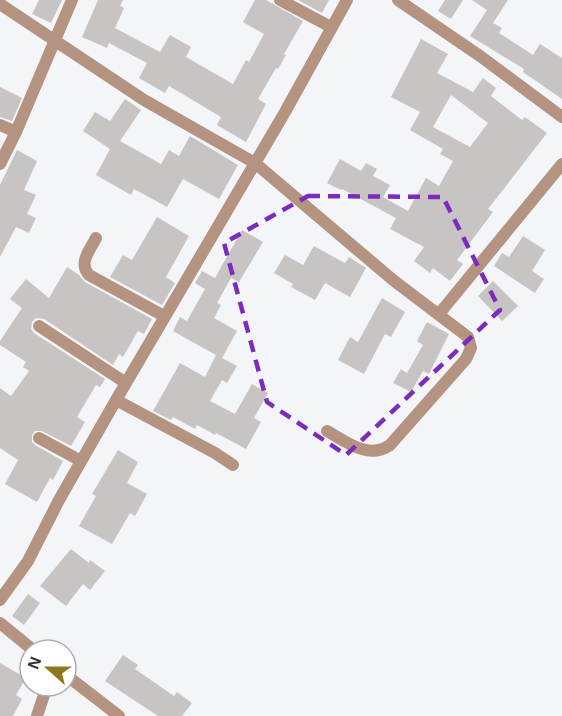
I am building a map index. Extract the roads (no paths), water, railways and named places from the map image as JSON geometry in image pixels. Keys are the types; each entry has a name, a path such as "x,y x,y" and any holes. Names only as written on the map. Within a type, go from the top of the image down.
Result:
{"street":[{"path":"0,164 72,0"},
{"path":"280,0 331,27"},
{"path":"0,600 27,561 116,399 296,93 347,0"},
{"path":"398,0 480,56 562,117"},
{"path":"0,4 144,100 255,163 393,280 468,337 471,348 466,359 390,445 383,450 363,450 327,431"},
{"path":"0,125 16,132"},
{"path":"439,314 562,164"},
{"path":"96,238 83,264 84,270 89,275 164,316"},
{"path":"39,326 126,382"},
{"path":"116,399 233,465"},
{"path":"39,438 81,461"},
{"path":"0,623 18,638"},
{"path":"78,684 119,716"},
{"path":"37,716 43,698"}]}
